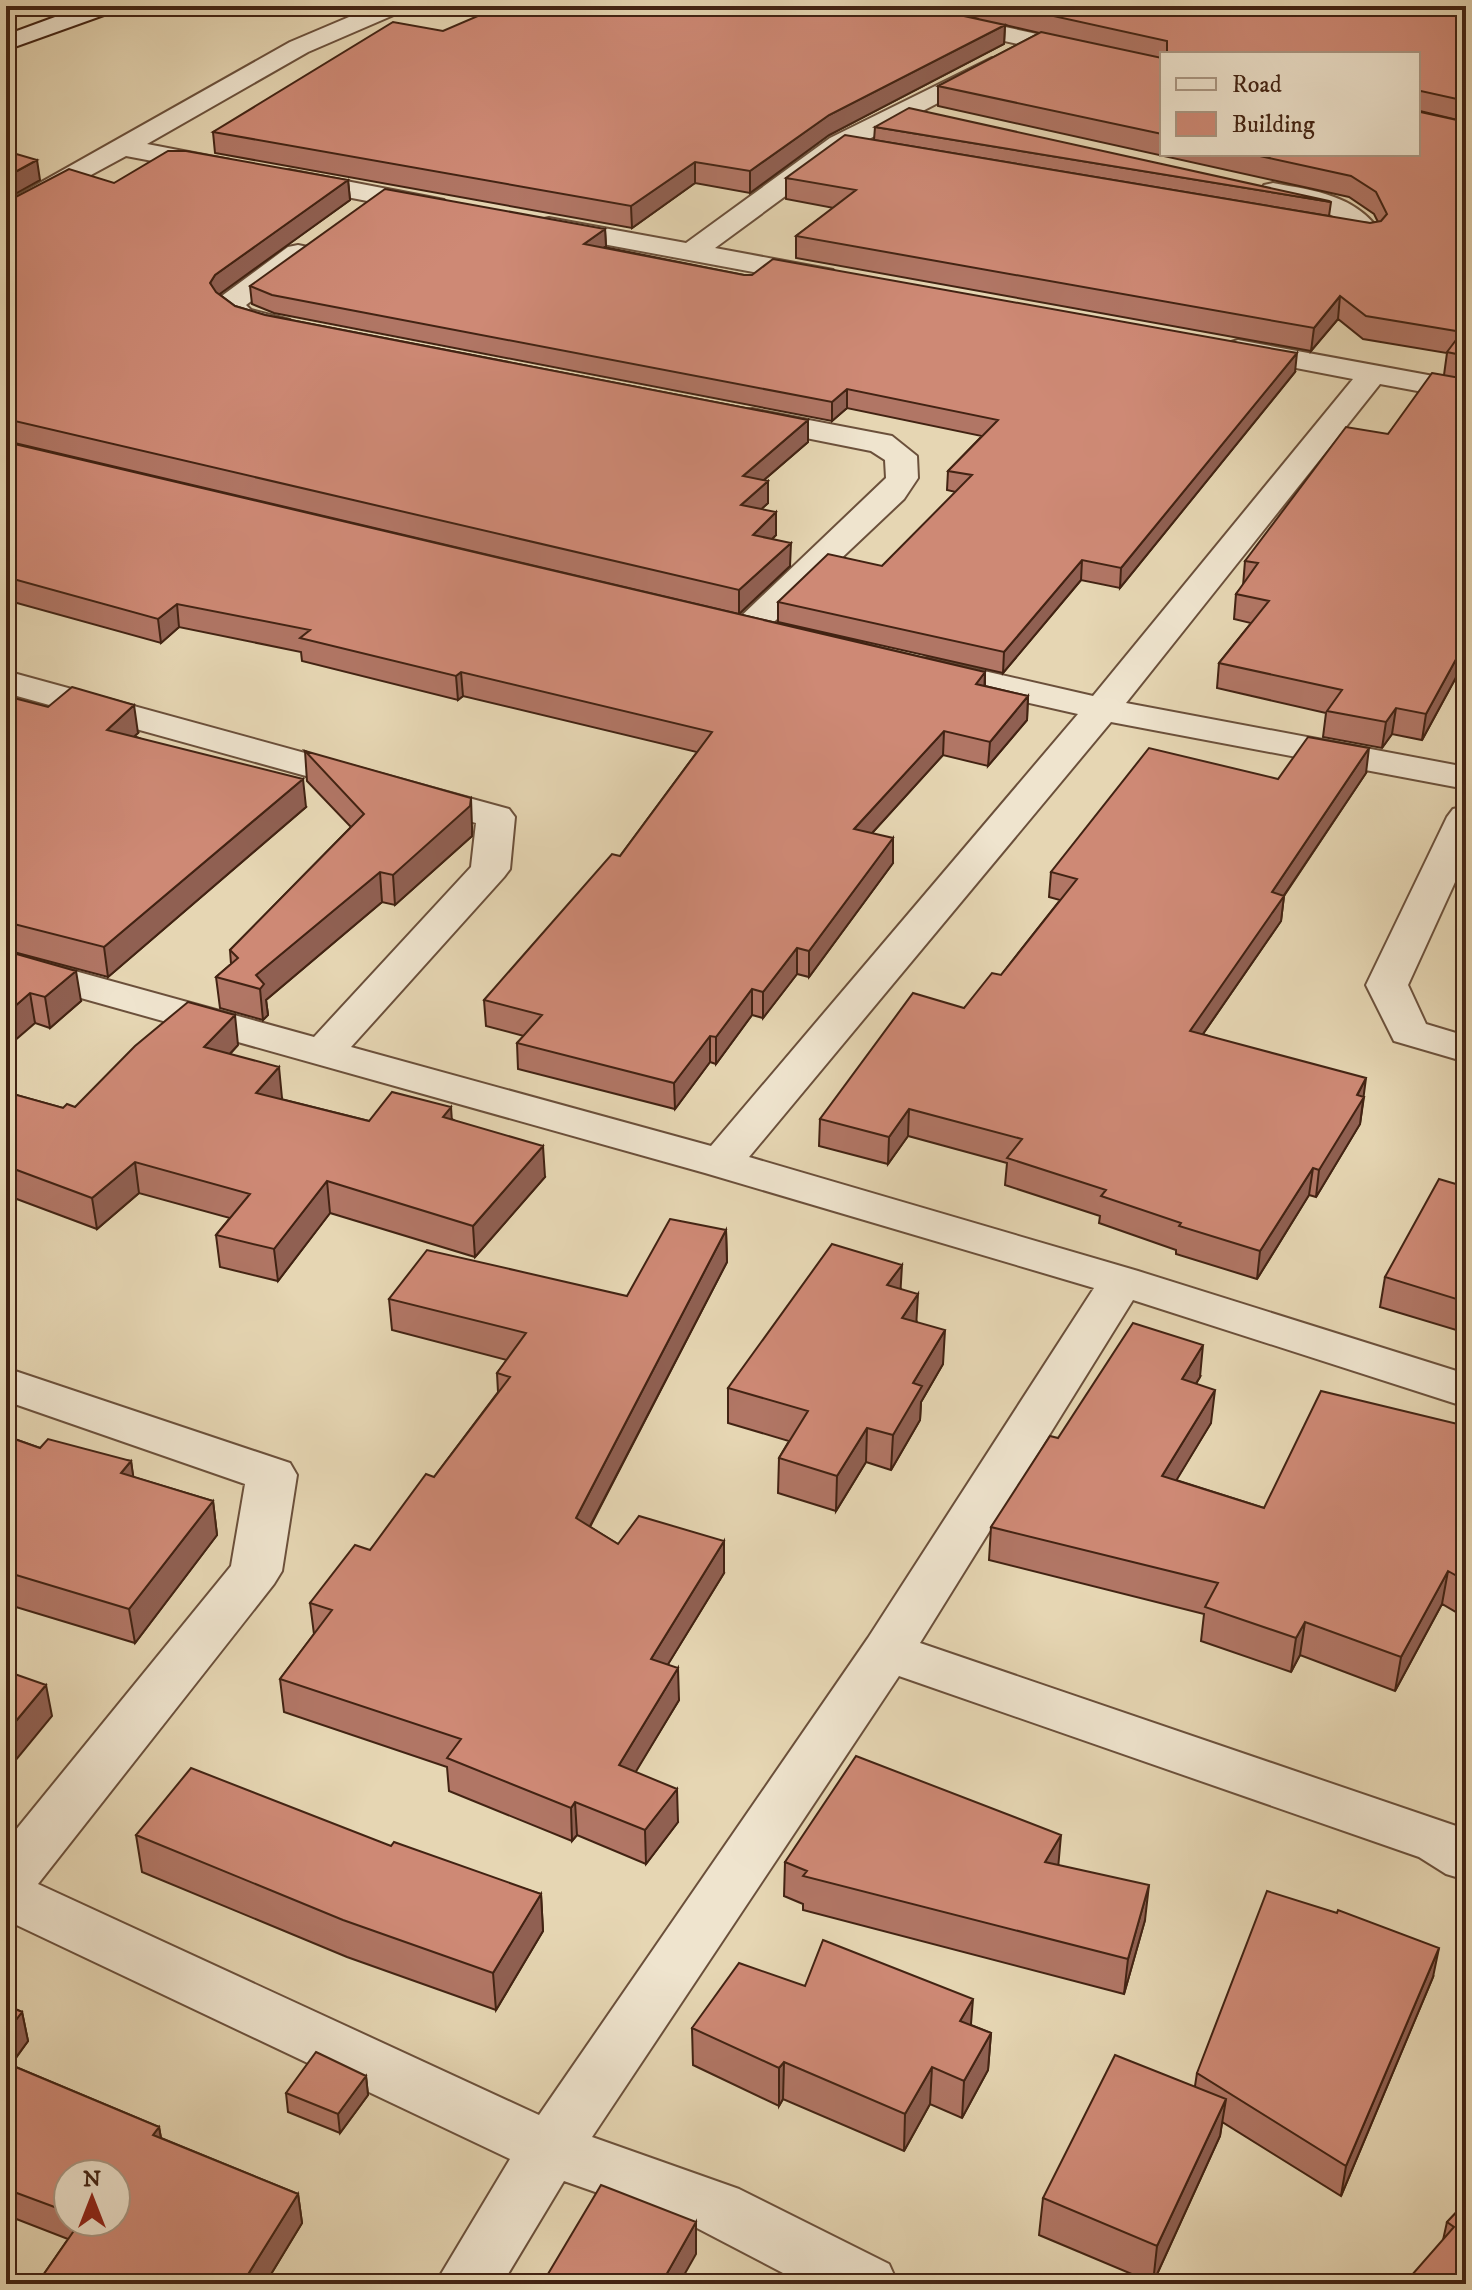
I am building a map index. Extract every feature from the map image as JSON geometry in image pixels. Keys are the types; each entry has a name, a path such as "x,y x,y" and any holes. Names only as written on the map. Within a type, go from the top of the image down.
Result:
{"street":[{"path":"6,43 107,6"},
{"path":"6,213 299,47 395,6"},
{"path":"875,6 1160,68"},
{"path":"691,252 839,144 1036,41"},
{"path":"907,110 953,120"},
{"path":"839,144 887,152"},
{"path":"122,147 456,210"},
{"path":"1245,185 1338,206 1362,222 1368,234 1265,216"},
{"path":"314,333 241,316 229,304 378,195"},
{"path":"519,221 846,280"},
{"path":"1205,343 1466,391"},
{"path":"721,1163 1102,709 1372,375"},
{"path":"728,413 881,443 901,456 902,478 893,492 747,628"},
{"path":"902,664 1102,709 1466,778"},
{"path":"6,682 496,817 490,869 321,1054"},
{"path":"1466,817 1387,985 1409,1032 1466,1049"},
{"path":"6,964 721,1163 1122,1281 1466,1391"},
{"path":"467,2284 550,2149 887,1652 1122,1281"},
{"path":"6,1384 272,1475 256,1571 6,1883"},
{"path":"887,1652 1439,1842 1466,1858"},
{"path":"6,1894 550,2149 717,2208 866,2284"}],"building":[{"path":"501,6 918,6 1005,25 829,115 750,171 695,162 631,206 213,132 393,22 443,31"},
{"path":"1008,6 1421,6 1466,16 1466,101 1420,92 1420,52 1167,52 1167,41"},
{"path":"1041,32 1160,58 1160,134 938,86"},
{"path":"909,108 1329,201 1331,202 875,127"},
{"path":"1420,112 1466,122 1466,356 1447,352 1462,332 1366,316 1340,296 1314,328 796,236 856,190 786,178 845,135 1370,223 1381,221 1387,214 1376,192 1351,176 1260,156 1420,156"},
{"path":"6,151 37,160 6,177"},
{"path":"168,151 186,151 348,180 215,275 210,283 216,292 235,306 265,315 808,420 743,476 768,481 741,505 776,512 753,535 791,543 739,590 6,419 6,202 69,169 114,183"},
{"path":"385,189 605,229 584,244 744,275 752,275 773,259 1297,353 1121,568 1082,560 1004,652 778,602 828,554 882,566 972,475 948,471 998,420 847,389 832,402 272,295 250,286"},
{"path":"1432,373 1466,379 1466,641 1426,714 1396,708 1386,722 1327,711 1342,690 1219,663 1269,601 1236,594 1258,563 1245,561 1346,427 1388,434"},
{"path":"6,442 985,672 976,684 1028,696 990,742 944,731 854,829 893,838 809,951 797,948 763,992 752,989 716,1037 710,1036 674,1083 517,1043 542,1015 484,1000 612,854 620,856 712,732 461,672 456,676 300,638 310,630 177,604 158,619 6,577"},
{"path":"72,687 134,705 107,730 303,779 104,947 6,922 6,696 48,707"},
{"path":"1308,737 1369,748 1272,892 1284,896 1190,1031 1366,1078 1357,1095 1364,1097 1319,1170 1313,1168 1260,1251 1179,1226 1181,1223 1101,1196 1106,1190 1007,1158 1022,1139 909,1109 889,1137 820,1119 913,993 964,1008 992,973 1001,975 1077,879 1051,872 1149,748 1278,779"},
{"path":"305,751 471,798 470,806 393,875 380,872 256,975 264,984 260,989 216,977 238,958 230,950 364,814"},
{"path":"6,951 76,971 45,997 30,993 6,1014"},
{"path":"188,1002 235,1015 204,1047 279,1067 256,1093 369,1121 392,1092 451,1107 443,1117 543,1146 473,1226 327,1181 274,1249 216,1235 250,1194 135,1162 92,1198 6,1166 6,1092 63,1108 67,1104 75,1107 135,1046"},
{"path":"1439,1179 1466,1187 1466,1302 1385,1277"},
{"path":"670,1219 726,1230 576,1518 618,1544 639,1516 724,1541 651,1659 678,1668 619,1765 677,1789 645,1830 575,1802 571,1808 447,1758 461,1739 280,1679 332,1610 310,1603 355,1545 370,1550 426,1474 434,1477 510,1377 497,1373 526,1333 389,1299 427,1250 627,1296"},
{"path":"832,1244 902,1265 887,1285 918,1294 902,1318 945,1330 913,1383 922,1386 893,1435 867,1428 837,1476 779,1458 808,1411 728,1388"},
{"path":"1133,1323 1203,1345 1182,1379 1215,1390 1162,1476 1264,1508 1321,1391 1466,1426 1466,1581 1448,1571 1401,1657 1305,1622 1296,1638 1205,1607 1218,1583 991,1527 1050,1436 1058,1438"},
{"path":"6,1436 40,1448 48,1439 131,1461 121,1473 213,1501 129,1609 6,1572"},
{"path":"6,1671 46,1685 6,1733"},
{"path":"856,1756 1061,1835 1045,1862 1149,1885 1128,1959 803,1876 807,1871 785,1862"},
{"path":"191,1768 391,1846 394,1842 541,1894 493,1973 343,1920 136,1835"},
{"path":"1267,1891 1337,1913 1338,1910 1439,1948 1346,2166 1197,2073"},
{"path":"823,1940 973,1999 960,2021 991,2033 964,2081 932,2067 905,2114 784,2062 779,2068 692,2028 739,1963 805,1986"},
{"path":"6,2005 22,2012 6,2033"},
{"path":"316,2052 366,2076 338,2114 286,2093"},
{"path":"1115,2055 1226,2099 1157,2246 1043,2198"},
{"path":"6,2063 159,2127 153,2135 298,2194 242,2284 37,2284 69,2238 132,2238 132,2158 52,2158 52,2206 6,2189"},
{"path":"601,2185 696,2222 661,2284 542,2284"},
{"path":"1466,2202 1466,2284 1404,2284 1454,2227 1447,2222"},
{"path":"491,2275 510,2284 485,2284"}]}
